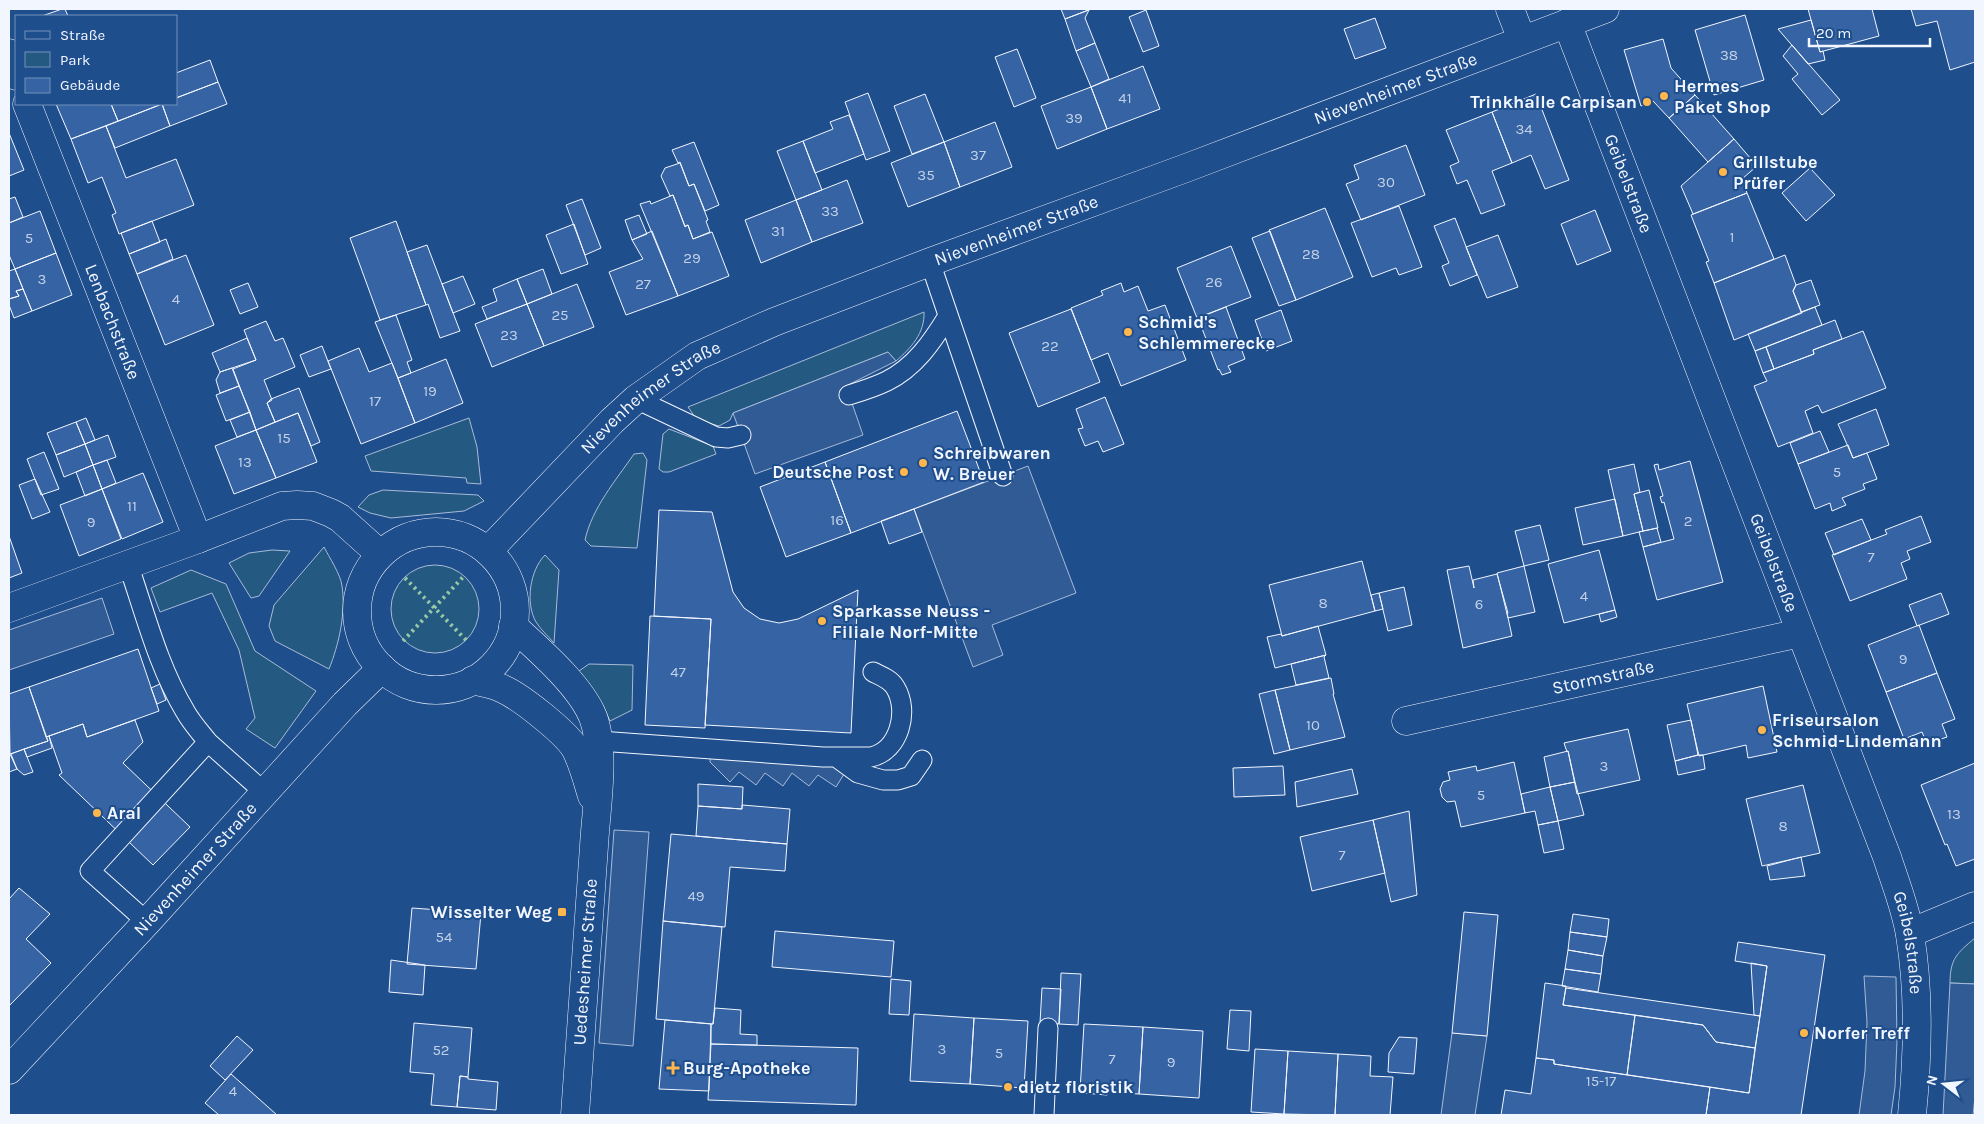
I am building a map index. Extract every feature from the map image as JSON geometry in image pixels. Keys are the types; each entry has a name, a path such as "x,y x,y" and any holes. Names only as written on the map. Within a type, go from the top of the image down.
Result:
{"street":[{"path":"1510,9 1522,40"},
{"name":"Nievenheimer Straße","path":"488,551 590,443 636,399 697,356 774,322 930,262 1605,9"},
{"name":"Geibelstraße","path":"1568,23 1887,857 1910,933 1917,990 1917,1068 1912,1115"},
{"path":"9,53 15,73"},
{"name":"Lenbachstraße","path":"27,105 198,539"},
{"path":"9,608 198,539 276,508 304,505 321,508 340,518 380,554"},
{"path":"434,531 449,532 463,536 488,551 505,573 514,599 513,626 499,658 488,671 473,680 450,688 426,689 402,682 382,668 364,642 359,628 357,612 362,580 380,554 405,538 434,531"},
{"name":"Uedesheimer Straße","path":"513,626 580,695 594,720 599,741 600,756 575,1115"},
{"name":"Stormstraße","path":"1406,721 1800,633"},
{"name":"Nievenheimer Straße","path":"9,1070 147,922 345,704 382,668"},
{"name":"Uedesheimer Straße","path":"473,680 504,689 521,700 566,737 581,762 596,809"},
{"path":"1910,933 1975,906"}],"lane":[{"path":"930,262 1003,476"},
{"path":"849,395 887,381 909,367 930,344 948,316"},
{"path":"636,399 716,437 728,438 741,435"},
{"path":"128,564 167,676 186,713 208,742 264,792"},
{"path":"599,741 836,757 878,756 891,747 896,738 901,714 899,695 889,680 873,672"},
{"path":"147,922 90,871 208,742"},
{"path":"836,757 858,773 883,780 898,780 911,776 922,760"},
{"path":"1044,1115 1048,1028"}],"green space":[{"path":"924,312 922,327 916,340 896,361 888,352 733,413 730,420 719,426 697,420 688,407"},
{"path":"469,418 477,447 481,484 467,483 466,478 371,471 365,456"},
{"path":"669,429 713,446 716,454 669,472 663,472 659,469 663,434"},
{"path":"643,453 647,460 637,548 591,546 585,540 588,528 599,506 634,454"},
{"path":"383,490 478,495 484,501 464,511 391,518 370,513 358,507 369,495"},
{"path":"324,547 339,577 343,596 341,628 329,669 275,641 269,626 274,605"},
{"path":"272,550 290,551 259,596 251,598 229,563 249,553"},
{"path":"545,555 559,570 554,643 536,622 531,606 530,596 533,578 540,561"},
{"path":"435,565 452,569 466,578 475,592 479,609 475,626 466,640 452,649 435,653 418,649 404,640 395,626 391,609 395,592 404,578 418,569"},
{"path":"191,570 226,584 255,651 316,691 275,748 246,729 255,718 239,650 212,593 160,612 151,588"},
{"path":"589,664 633,665 632,710 610,721 603,705 579,671"},
{"path":"1975,938 1975,984 1950,983 1953,962"}],"shaded area":[{"path":"888,352 896,361 846,386 863,435 755,474 733,413"},
{"path":"1028,466 1076,593 992,625 1003,655 973,667 914,509"},
{"path":"102,598 114,634 9,670 9,630"},
{"path":"711,748 823,757 844,774 836,787 818,775 809,786 792,773 783,786 765,773 756,785 739,772 730,782 710,762"},
{"path":"614,830 649,832 633,1046 599,1043"},
{"path":"1864,976 1896,977 1897,1041 1895,1087 1891,1115 1859,1115 1865,1071 1867,1022"},
{"path":"1950,983 1975,984 1975,1097 1973,1115 1943,1115"},
{"path":"1452,1033 1487,1036 1475,1115 1441,1115"}],"building":[{"path":"65,9 68,15 45,15"},
{"path":"1061,9 1091,9 1065,19"},
{"path":"1808,9 1872,9 1879,36 1820,52"},
{"path":"1911,9 1975,9 1975,62 1950,70 1937,21 1916,26"},
{"path":"1089,10 1085,18 1095,43 1076,51 1065,19"},
{"path":"1146,10 1159,46 1143,52 1129,17"},
{"path":"1745,15 1764,80 1714,95 1695,30"},
{"path":"1375,18 1386,48 1355,59 1344,29"},
{"path":"1811,20 1820,52 1823,51 1825,60 1808,64 1778,29"},
{"path":"1663,39 1671,68 1695,95 1669,118 1653,101 1641,106 1624,50"},
{"path":"1095,43 1109,79 1091,87 1076,51"},
{"path":"1792,45 1840,100 1822,115 1792,79 1798,74 1783,56"},
{"path":"1017,49 1036,98 1014,107 995,57"},
{"path":"210,60 218,82 178,97 178,72"},
{"path":"1143,66 1160,109 1107,129 1091,87"},
{"path":"218,82 227,104 170,126 162,105 178,105 178,97"},
{"path":"1091,87 1107,129 1057,149 1041,106"},
{"path":"868,93 890,151 866,160 845,102"},
{"path":"925,94 944,142 912,154 894,106"},
{"path":"1536,94 1569,180 1545,189 1531,155 1512,163 1492,112"},
{"path":"1695,95 1734,139 1708,162 1669,118"},
{"path":"56,105 111,105 118,121 71,139"},
{"path":"111,105 159,105 118,121"},
{"path":"162,105 170,126 115,148 106,126"},
{"path":"1492,112 1512,163 1492,171 1505,205 1481,214 1467,180 1457,184 1450,166 1459,162 1446,130"},
{"path":"849,115 864,154 815,173 803,141 833,129 830,122"},
{"path":"995,122 1012,167 960,187 944,142"},
{"path":"106,126 126,178 176,159 194,205 119,234 112,215 116,213 102,177 88,183 71,139"},
{"path":"9,133 24,170 9,176"},
{"name":"Grillstube Prüfer","path":"1734,139 1757,166 1742,179 1747,193 1693,214 1681,186"},
{"path":"803,141 822,190 796,200 777,151"},
{"path":"694,142 719,205 705,211 694,184 689,186 680,162 678,163 672,150"},
{"path":"944,142 960,187 908,207 891,163"},
{"path":"1406,145 1425,195 1361,220 1346,184 1359,179 1354,165"},
{"path":"680,163 689,186 694,184 708,220 706,221 710,232 693,239 688,225 685,226 673,195 670,196 661,176 665,168"},
{"path":"1810,168 1835,195 1806,221 1782,193"},
{"path":"847,180 863,223 812,242 796,200"},
{"path":"1747,193 1774,259 1714,283 1706,262 1709,261 1691,215"},
{"path":"673,195 685,227 688,225 693,239 712,232 729,276 678,296 640,204 650,201 651,204"},
{"path":"15,197 23,217 9,223 9,199"},
{"path":"582,199 601,248 585,255 566,205"},
{"path":"796,200 812,242 761,263 745,220"},
{"path":"1399,206 1422,267 1399,275 1396,268 1372,277 1351,223"},
{"path":"1325,208 1353,277 1296,300 1269,230"},
{"path":"1595,210 1611,251 1577,265 1561,224"},
{"path":"40,211 56,253 15,269 9,255 9,223"},
{"path":"639,215 647,234 632,240 625,220"},
{"path":"1455,218 1477,275 1450,286 1442,266 1449,263 1434,226"},
{"path":"152,221 160,242 129,254 121,233"},
{"path":"396,221 426,305 380,320 350,238"},
{"path":"574,224 588,264 561,274 546,235"},
{"path":"652,231 678,296 626,315 609,272 643,259 632,240"},
{"path":"1270,231 1296,300 1279,306 1252,238"},
{"path":"1498,235 1518,287 1487,298 1466,247"},
{"path":"166,239 173,259 137,274 129,254"},
{"path":"427,245 460,331 440,338 407,252"},
{"path":"1231,246 1251,297 1197,318 1177,268"},
{"path":"56,253 72,295 32,311 15,269"},
{"path":"186,255 214,325 165,345 137,274"},
{"path":"1785,255 1796,285 1793,291 1802,313 1734,340 1714,283"},
{"path":"15,269 23,289 16,291 19,296 9,299 9,271"},
{"path":"543,269 552,294 527,304 517,279"},
{"path":"463,276 475,304 453,313 442,284"},
{"path":"517,279 527,304 487,319 482,307 497,301 493,289"},
{"path":"1811,280 1820,305 1801,312 1793,291 1796,285"},
{"path":"248,283 258,307 240,314 230,290"},
{"name":"Schmid's Schlemmerecke","path":"1121,283 1124,292 1138,286 1148,311 1165,305 1186,360 1121,386 1108,353 1091,360 1071,308 1103,295 1101,291"},
{"path":"577,284 594,327 544,346 527,304"},
{"path":"23,289 32,311 14,318 9,305 9,299 19,296 16,291"},
{"path":"527,304 544,346 492,367 475,324"},
{"path":"1226,307 1245,359 1228,366 1231,372 1222,375 1218,370 1198,318"},
{"path":"1815,307 1822,325 1755,351 1748,334"},
{"path":"1071,309 1100,382 1038,407 1009,333"},
{"path":"1281,310 1292,341 1266,351 1255,320"},
{"path":"396,315 412,360 407,362 411,373 398,378 375,322"},
{"path":"1835,320 1842,339 1813,350 1814,354 1774,369 1766,347"},
{"path":"266,321 275,341 283,338 295,367 264,380 272,400 267,403 275,422 256,430 233,369 256,360 244,330"},
{"path":"1863,331 1886,388 1822,413 1818,405 1805,411 1813,433 1778,447 1754,386 1767,381 1763,373 1814,354 1813,350"},
{"path":"247,338 256,360 220,372 212,353"},
{"path":"322,346 331,369 309,377 300,355"},
{"path":"1766,347 1774,369 1763,373 1755,351"},
{"path":"359,348 369,372 392,363 415,423 361,444 328,361"},
{"path":"446,359 463,403 415,423 398,378"},
{"path":"232,368 239,386 220,393 216,380 220,372"},
{"path":"239,386 250,412 226,421 216,395"},
{"path":"299,388 320,442 311,446 298,413 275,422 267,403 271,399"},
{"path":"1105,397 1124,444 1103,452 1098,441 1085,446 1078,429 1083,428 1076,409"},
{"path":"1876,409 1889,445 1853,458 1838,424"},
{"name":"Deutsche Post","path":"957,411 984,482 851,533 825,462"},
{"path":"250,412 256,430 237,437 230,420"},
{"path":"298,413 317,462 276,478 256,430"},
{"path":"86,418 95,440 85,444 76,422"},
{"path":"76,422 85,444 56,455 47,433"},
{"path":"256,430 276,478 234,494 215,446"},
{"path":"1820,431 1829,452 1798,464 1790,443"},
{"path":"108,435 116,457 93,465 85,444"},
{"path":"85,444 93,465 64,477 56,455"},
{"path":"1848,445 1853,458 1867,453 1877,479 1863,484 1865,489 1842,498 1846,505 1832,511 1830,503 1815,509 1798,464"},
{"path":"44,452 59,489 41,495 27,459"},
{"path":"107,460 116,483 102,489 93,465"},
{"path":"1690,461 1723,582 1657,600 1643,547 1674,539 1664,502 1662,503 1660,497 1663,496 1654,465 1658,464 1659,470"},
{"path":"825,462 851,533 786,557 760,487"},
{"path":"1634,464 1640,492 1634,494 1643,531 1623,536 1608,470"},
{"path":"93,465 102,489 85,496 76,472"},
{"path":"143,473 163,522 122,539 102,489"},
{"path":"35,479 50,512 32,519 19,485"},
{"path":"102,489 121,539 79,556 60,505"},
{"path":"1649,490 1658,528 1643,531 1634,494"},
{"path":"1615,499 1623,536 1583,545 1575,508"},
{"path":"914,509 922,532 889,544 881,521"},
{"name":"Sparkasse Neuss - Filiale Norf-Mitte","path":"659,510 712,512 733,592 744,608 760,619 779,623 798,619 858,590 851,733 705,725 711,619 654,616"},
{"path":"1921,516 1931,542 1907,551 1910,559 1901,563 1907,579 1850,601 1832,555 1887,534 1885,530"},
{"path":"1862,519 1871,540 1834,555 1825,533"},
{"path":"1540,525 1549,560 1524,566 1515,531"},
{"path":"1657,528 1661,542 1643,547 1639,532"},
{"path":"9,536 22,573 9,578"},
{"path":"1599,550 1615,610 1564,623 1548,564"},
{"path":"1362,561 1375,611 1282,636 1269,585"},
{"path":"1469,566 1474,588 1473,580 1497,574 1508,613 1512,636 1463,648 1447,570"},
{"path":"1524,566 1535,612 1508,618 1497,573"},
{"path":"1404,587 1412,625 1388,631 1379,593"},
{"path":"1379,593 1383,609 1375,611 1371,595"},
{"path":"1941,593 1949,614 1917,626 1909,605"},
{"path":"1615,610 1617,617 1601,622 1599,614"},
{"path":"650,616 711,619 705,728 645,725"},
{"path":"1919,625 1937,673 1886,692 1868,645"},
{"path":"1318,626 1326,655 1275,668 1267,637 1281,634 1282,636"},
{"path":"138,649 159,711 87,737 83,724 46,737 29,687"},
{"path":"1326,655 1324,657 1329,678 1296,685 1291,664"},
{"path":"1937,673 1955,719 1942,724 1947,737 1927,744 1922,732 1904,739 1886,692"},
{"path":"1331,678 1333,694 1345,737 1290,750 1275,690"},
{"path":"160,684 166,700 157,704 151,688"},
{"path":"1763,686 1777,752 1748,758 1746,745 1699,756 1687,704"},
{"path":"29,687 48,741 10,754 9,694"},
{"path":"1275,690 1290,750 1274,754 1259,694"},
{"path":"135,720 143,742 123,763 190,827 153,865 59,775 62,773 49,736 83,724 87,737"},
{"path":"1691,720 1698,755 1675,761 1667,725"},
{"path":"1628,729 1640,780 1577,794 1568,751 1564,743"},
{"path":"49,736 52,748 27,757 24,749 48,741 46,737"},
{"path":"24,749 33,772 24,775 17,769 11,754"},
{"path":"1568,751 1575,782 1550,787 1544,757"},
{"path":"9,752 17,769 9,772"},
{"path":"1703,755 1705,769 1678,775 1675,761"},
{"path":"1514,762 1525,813 1461,827 1455,801 1447,802 1442,797 1440,789 1443,782 1450,780 1448,772 1476,766 1477,771"},
{"path":"1975,763 1975,859 1956,866 1947,844 1945,845 1921,785"},
{"path":"1283,766 1285,795 1234,797 1233,768"},
{"path":"1352,769 1358,794 1297,807 1295,782"},
{"path":"1575,782 1584,815 1558,821 1550,787"},
{"path":"698,784 743,787 742,809 698,806"},
{"path":"1803,785 1820,853 1762,866 1746,799"},
{"path":"1550,787 1558,821 1538,825 1535,811 1525,813 1521,794"},
{"path":"742,805 790,809 787,844 696,836 698,806 742,809"},
{"path":"1409,811 1417,895 1391,902 1373,820"},
{"path":"1373,820 1385,873 1312,891 1300,837"},
{"path":"1558,821 1564,849 1544,853 1538,825"},
{"path":"671,834 787,844 785,871 730,867 725,927 663,921"},
{"path":"1801,857 1805,876 1770,880 1767,866"},
{"path":"19,888 50,914 26,939 51,963 9,1006 9,899"},
{"path":"412,908 481,913 476,969 407,964"},
{"path":"1464,912 1498,915 1487,1036 1452,1033"},
{"path":"1573,914 1609,919 1607,937 1570,932"},
{"path":"663,921 722,927 713,1024 656,1019"},
{"path":"775,931 894,941 891,977 772,967"},
{"path":"1570,932 1607,937 1603,956 1568,950"},
{"path":"1738,942 1825,955 1801,1115 1706,1115 1710,1087 1749,1093 1767,966 1735,961"},
{"path":"1568,950 1603,956 1601,974 1565,969"},
{"path":"391,960 425,965 423,995 389,992"},
{"path":"1751,963 1767,966 1760,1016 1754,1015"},
{"path":"1565,969 1601,974 1598,992 1562,986"},
{"path":"1061,973 1081,974 1078,1025 1059,1024"},
{"path":"891,979 911,981 909,1015 889,1014"},
{"path":"1545,983 1566,986 1563,1005 1635,1015 1627,1075 1554,1064 1554,1060 1536,1058"},
{"path":"1042,988 1061,989 1059,1024 1040,1023"},
{"path":"1566,988 1760,1016 1755,1048 1716,1042 1703,1025 1563,1005"},
{"path":"715,1008 741,1010 740,1034 757,1035 757,1045 711,1044 711,1024 713,1024"},
{"path":"1230,1010 1251,1011 1249,1051 1227,1049"},
{"path":"914,1014 974,1018 970,1084 910,1081"},
{"path":"1635,1015 1703,1025 1716,1042 1755,1048 1749,1093 1627,1075"},
{"path":"974,1018 1028,1021 1024,1088 970,1084"},
{"path":"665,1020 711,1024 709,1091 659,1089"},
{"path":"414,1023 472,1028 468,1077 460,1076 457,1107 431,1105 434,1074 410,1072"},
{"path":"1084,1024 1143,1027 1139,1094 1108,1092 1107,1095 1082,1093 1080,1091"},
{"path":"1143,1027 1203,1031 1199,1098 1139,1094"},
{"path":"237,1036 253,1050 225,1080 210,1066"},
{"path":"1399,1037 1417,1038 1414,1074 1388,1072 1389,1053"},
{"path":"711,1044 858,1048 856,1105 708,1100"},
{"path":"1255,1049 1288,1051 1284,1114 1251,1112"},
{"path":"1288,1051 1338,1054 1335,1115 1284,1114"},
{"path":"1338,1054 1371,1056 1370,1076 1393,1077 1390,1115 1335,1115"},
{"path":"1536,1058 1554,1060 1554,1064 1710,1087 1706,1115 1501,1115 1505,1090 1531,1094"},
{"path":"231,1074 277,1115 219,1115 205,1103"},
{"path":"460,1076 468,1077 468,1079 498,1082 496,1110 457,1107"}],"hedge":[{"path":"403,641 463,577"},
{"path":"405,578 466,640"}],"place":[{"name":"Hermes Paket Shop","path":"1664,96"},
{"name":"Trinkhalle Carpisan","path":"1647,102"},
{"name":"Grillstube Prüfer","path":"1723,172"},
{"name":"Schmid's Schlemmerecke","path":"1128,332"},
{"name":"Schreibwaren W. Breuer","path":"923,463"},
{"name":"Deutsche Post","path":"904,472"},
{"name":"Sparkasse Neuss - Filiale Norf-Mitte","path":"822,621"},
{"name":"Friseursalon Schmid-Lindemann","path":"1762,730"},
{"name":"Aral","path":"97,813"},
{"name":"Wisselter Weg","path":"562,912"},
{"name":"Norfer Treff","path":"1804,1033"},
{"name":"Burg-Apotheke","path":"673,1068"},
{"name":"dietz floristik","path":"1008,1087"}]}
